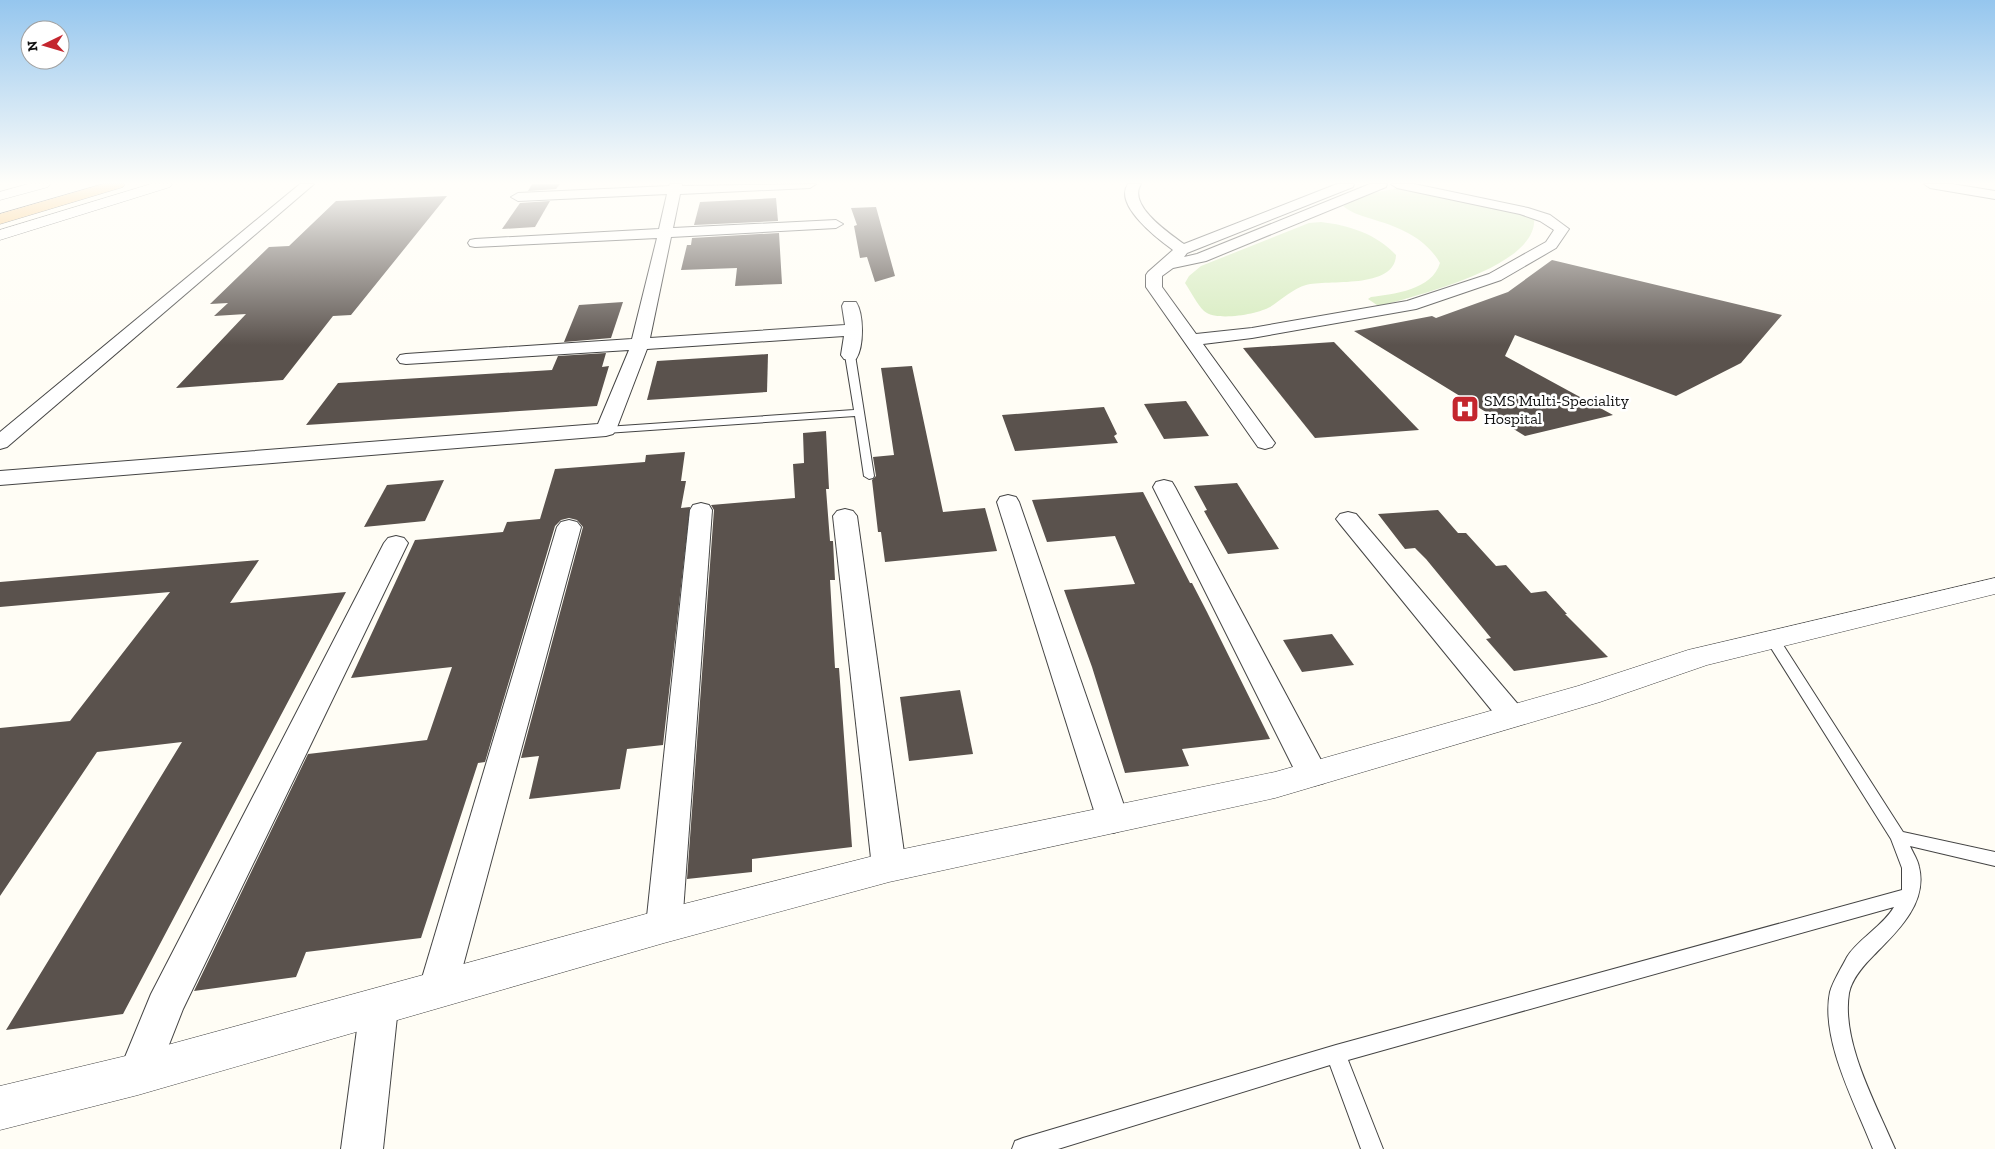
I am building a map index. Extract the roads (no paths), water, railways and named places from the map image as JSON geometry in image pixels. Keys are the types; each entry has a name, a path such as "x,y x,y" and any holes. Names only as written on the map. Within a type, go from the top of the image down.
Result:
{"street":[{"path":"0,443 244,238"},
{"path":"475,243 577,238"},
{"path":"0,478 606,430 640,344 663,238"},
{"path":"1166,238 1182,250"},
{"path":"1213,238 1182,250 1154,275 1154,287 1264,443"},
{"path":"1168,264 1201,258 1249,238"},
{"path":"1190,340 1252,333 1410,305 1495,278 1551,245 1556,238"},
{"path":"850,306 854,330 850,355"},
{"path":"406,359 854,330"},
{"path":"1164,486 1313,775"},
{"path":"1008,502 1113,820"},
{"path":"664,926 700,510"},
{"path":"845,516 889,867"},
{"path":"1348,519 1512,716"},
{"path":"438,988 569,527"},
{"path":"138,1074 169,997 396,543"},
{"path":"0,1108 138,1074 379,1007 438,988 889,867 1275,785 1588,694 1700,657 1995,586"},
{"path":"362,1149 379,1007"}],"lane":[{"path":"850,355 869,476"},
{"path":"606,430 859,414"},
{"path":"1773,640 1898,837 1911,868 1911,895 1894,923 1855,960 1840,991 1839,1022 1848,1060 1884,1149"},
{"path":"1898,837 1995,859"},
{"path":"1023,1149 1336,1054 1911,895"},
{"path":"1336,1054 1372,1149"}],"place":[{"name":"SMS Multi-Speciality Hospital","path":"1465,409"}]}
